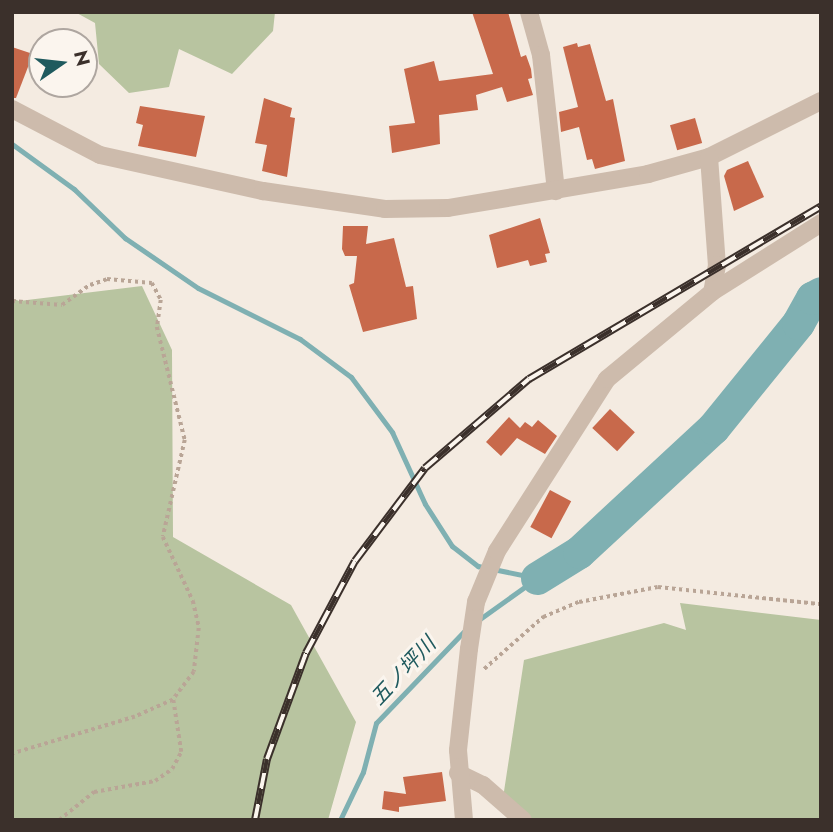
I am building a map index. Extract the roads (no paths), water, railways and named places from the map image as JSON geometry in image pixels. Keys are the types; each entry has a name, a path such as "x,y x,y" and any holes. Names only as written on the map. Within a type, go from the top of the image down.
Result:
{"street":[{"path":"529,12 541,55 556,191"},
{"path":"12,110 100,155 276,193 385,209 448,208 649,174 709,156 821,102"},
{"path":"709,156 717,265 712,292"},
{"path":"464,820 458,773 464,687 476,602 497,551 607,379 712,292 821,223"},
{"path":"458,773 483,785 523,820"}],"waterway":[{"path":"12,144 74,189 125,238 198,288 300,339 351,377 392,432 425,504 452,546 478,566 537,578"},
{"path":"537,578 579,552 713,428 798,323 812,298 821,293"},
{"name":"五ノ坪川","path":"477,621 537,578"},
{"name":"五ノ坪川","path":"340,820 363,772 376,723 466,629"}],"railway":[{"path":"255,820 267,759 306,653 355,561 425,468 529,379 821,206"}]}
